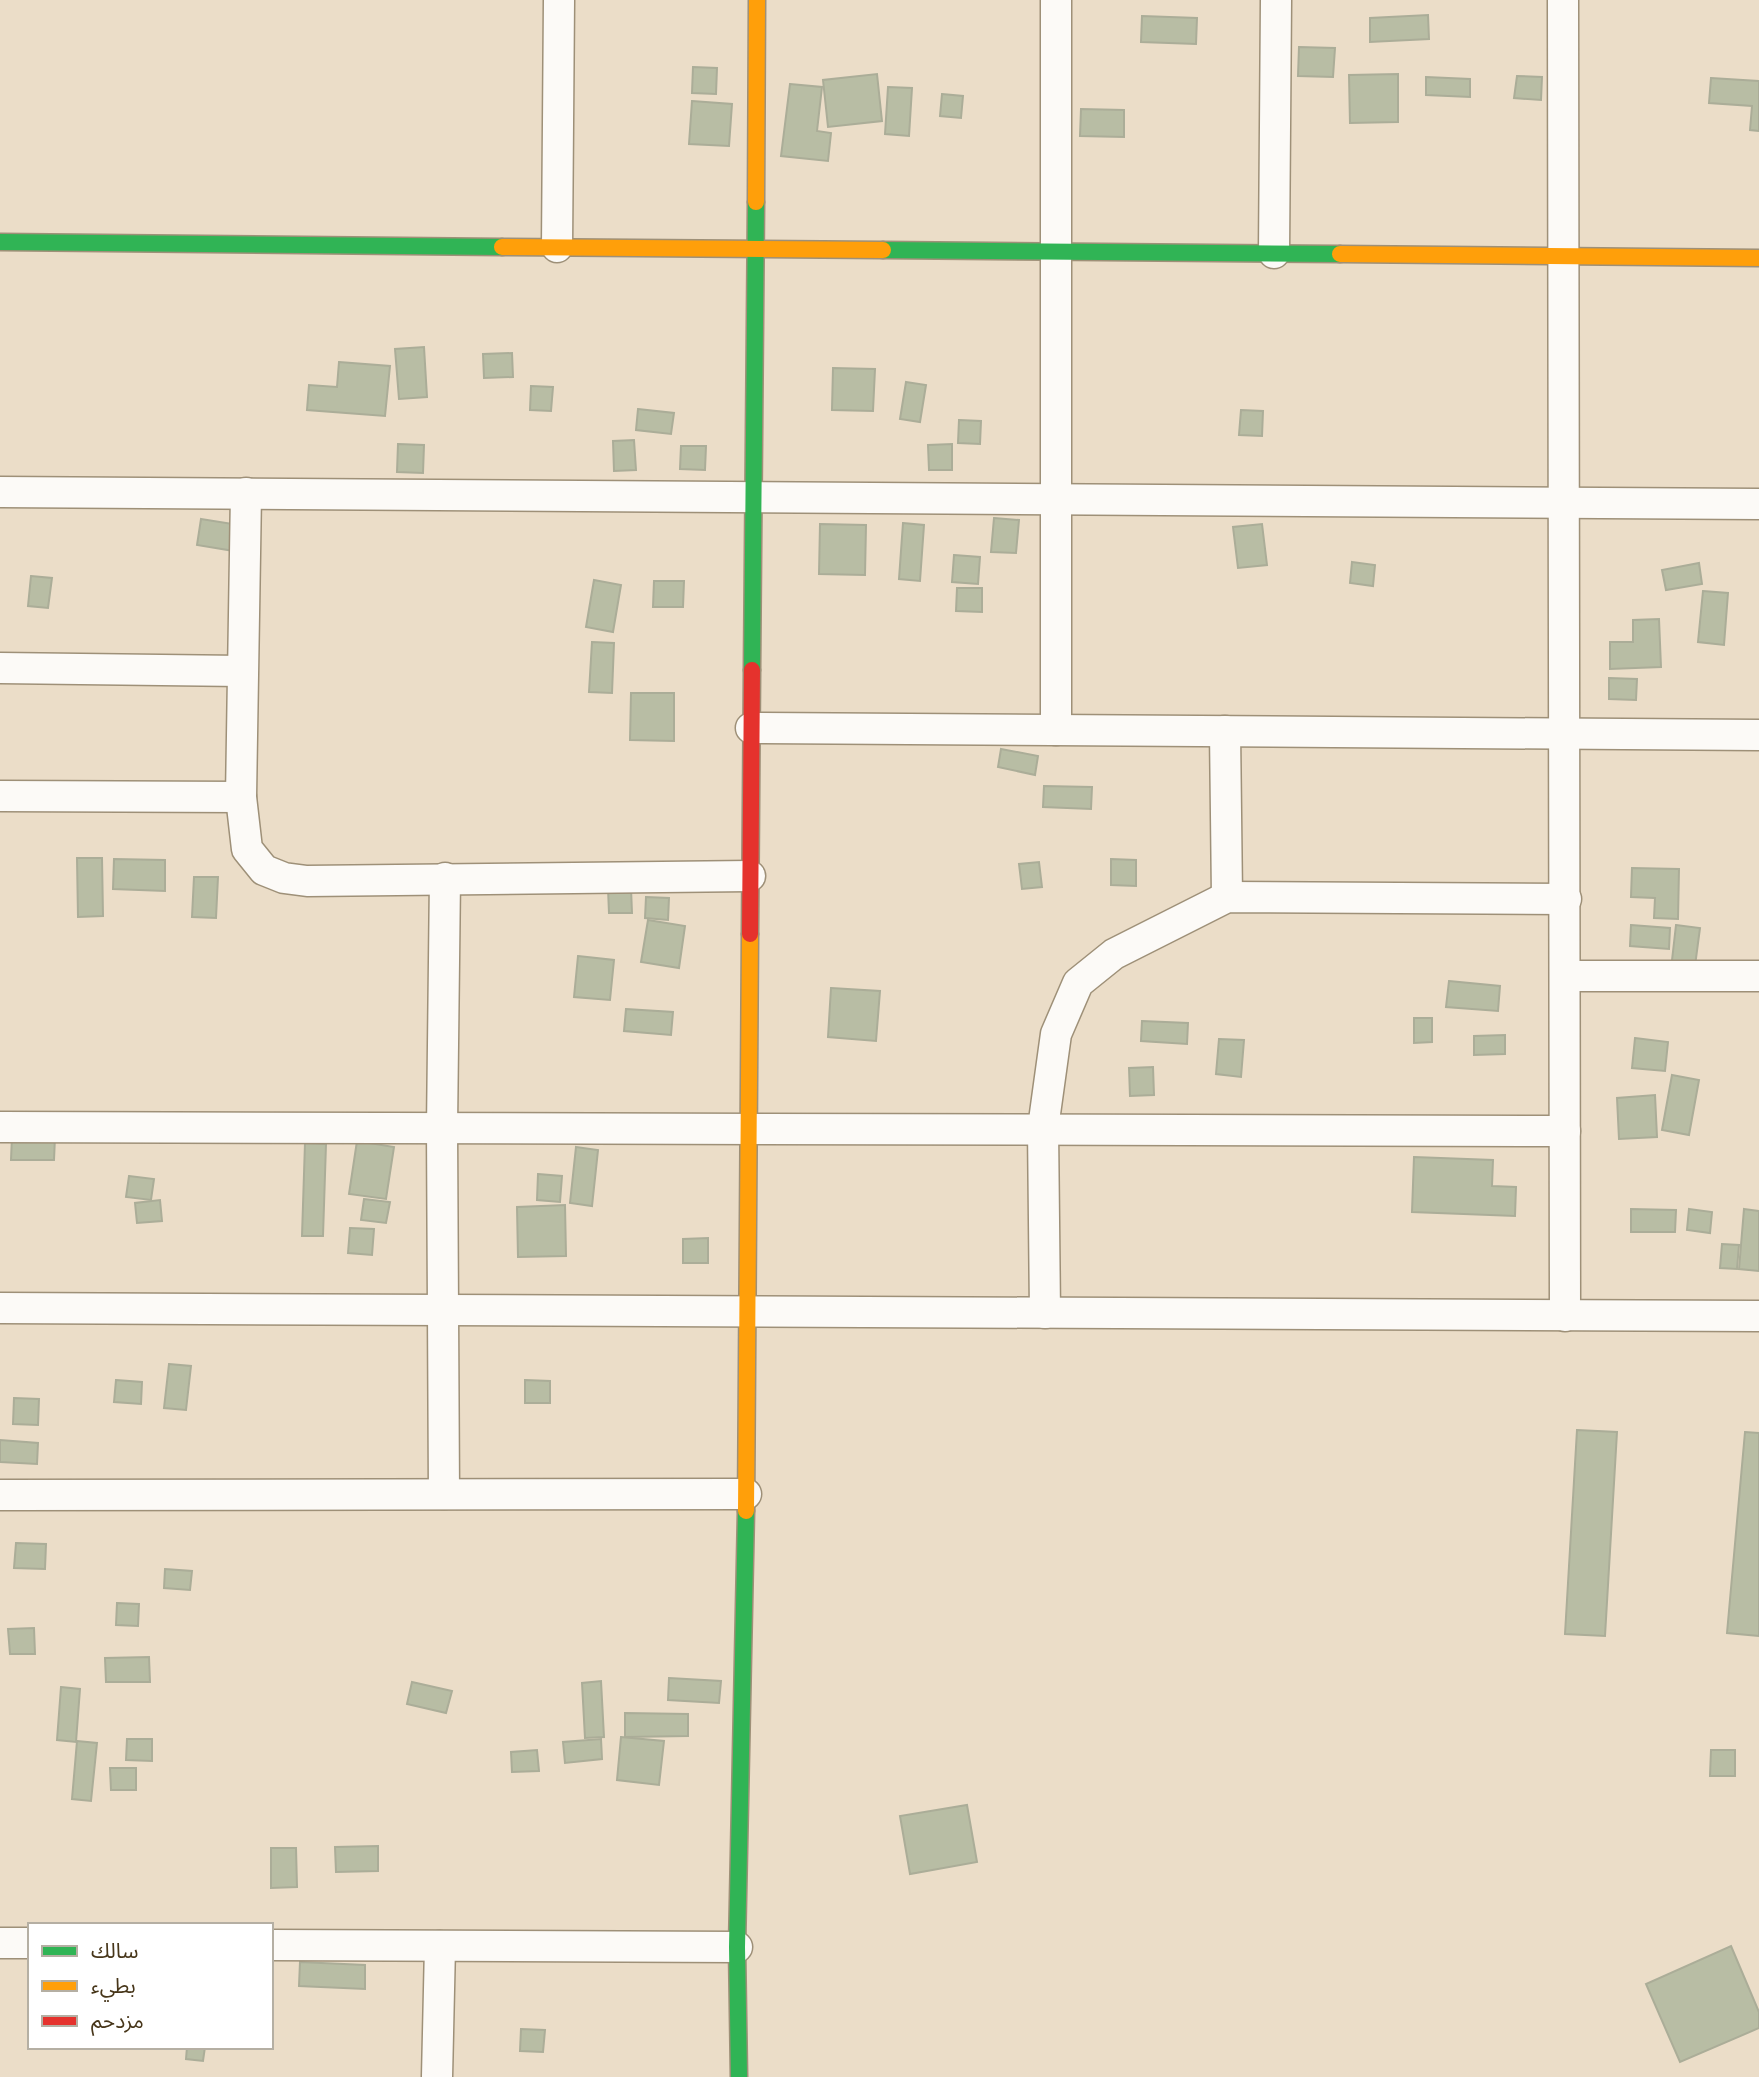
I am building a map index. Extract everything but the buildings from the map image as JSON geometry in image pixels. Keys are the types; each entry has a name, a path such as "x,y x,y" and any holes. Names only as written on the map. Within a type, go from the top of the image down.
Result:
{"street":[{"path":"557,247 559,0"},
{"path":"739,2077 737,1948 746,1494 757,0"},
{"path":"1056,0 1056,730"},
{"path":"1274,253 1276,0"},
{"path":"1563,0 1565,1316"},
{"path":"0,242 1759,258"},
{"path":"0,492 1759,504"},
{"path":"246,493 241,797 247,849 264,870 284,878 307,881 750,876"},
{"path":"0,668 242,671"},
{"path":"751,728 1759,735"},
{"path":"1225,731 1227,897"},
{"path":"0,796 241,797"},
{"path":"444,1493 442,1128 445,878"},
{"path":"1045,1312 1043,1128 1056,1034 1078,982 1114,954 1227,897 1566,899"},
{"path":"1565,976 1759,976"},
{"path":"0,1127 1565,1131"},
{"path":"0,1308 1759,1316"},
{"path":"0,1494 746,1494"},
{"path":"0,1943 28,1943"},
{"path":"273,1945 737,1948"},
{"path":"437,2077 440,1946"}],"traffic: fast":[{"path":"752,670 756,202"},
{"path":"0,242 502,247"},
{"path":"883,250 1340,254"},
{"path":"739,2077 737,1947 746,1511"}],"traffic: slow":[{"path":"756,202 757,0"},
{"path":"502,247 883,250"},
{"path":"1340,254 1759,258"},
{"path":"746,1511 750,934"}],"traffic: jam":[{"path":"750,934 752,670"}]}
